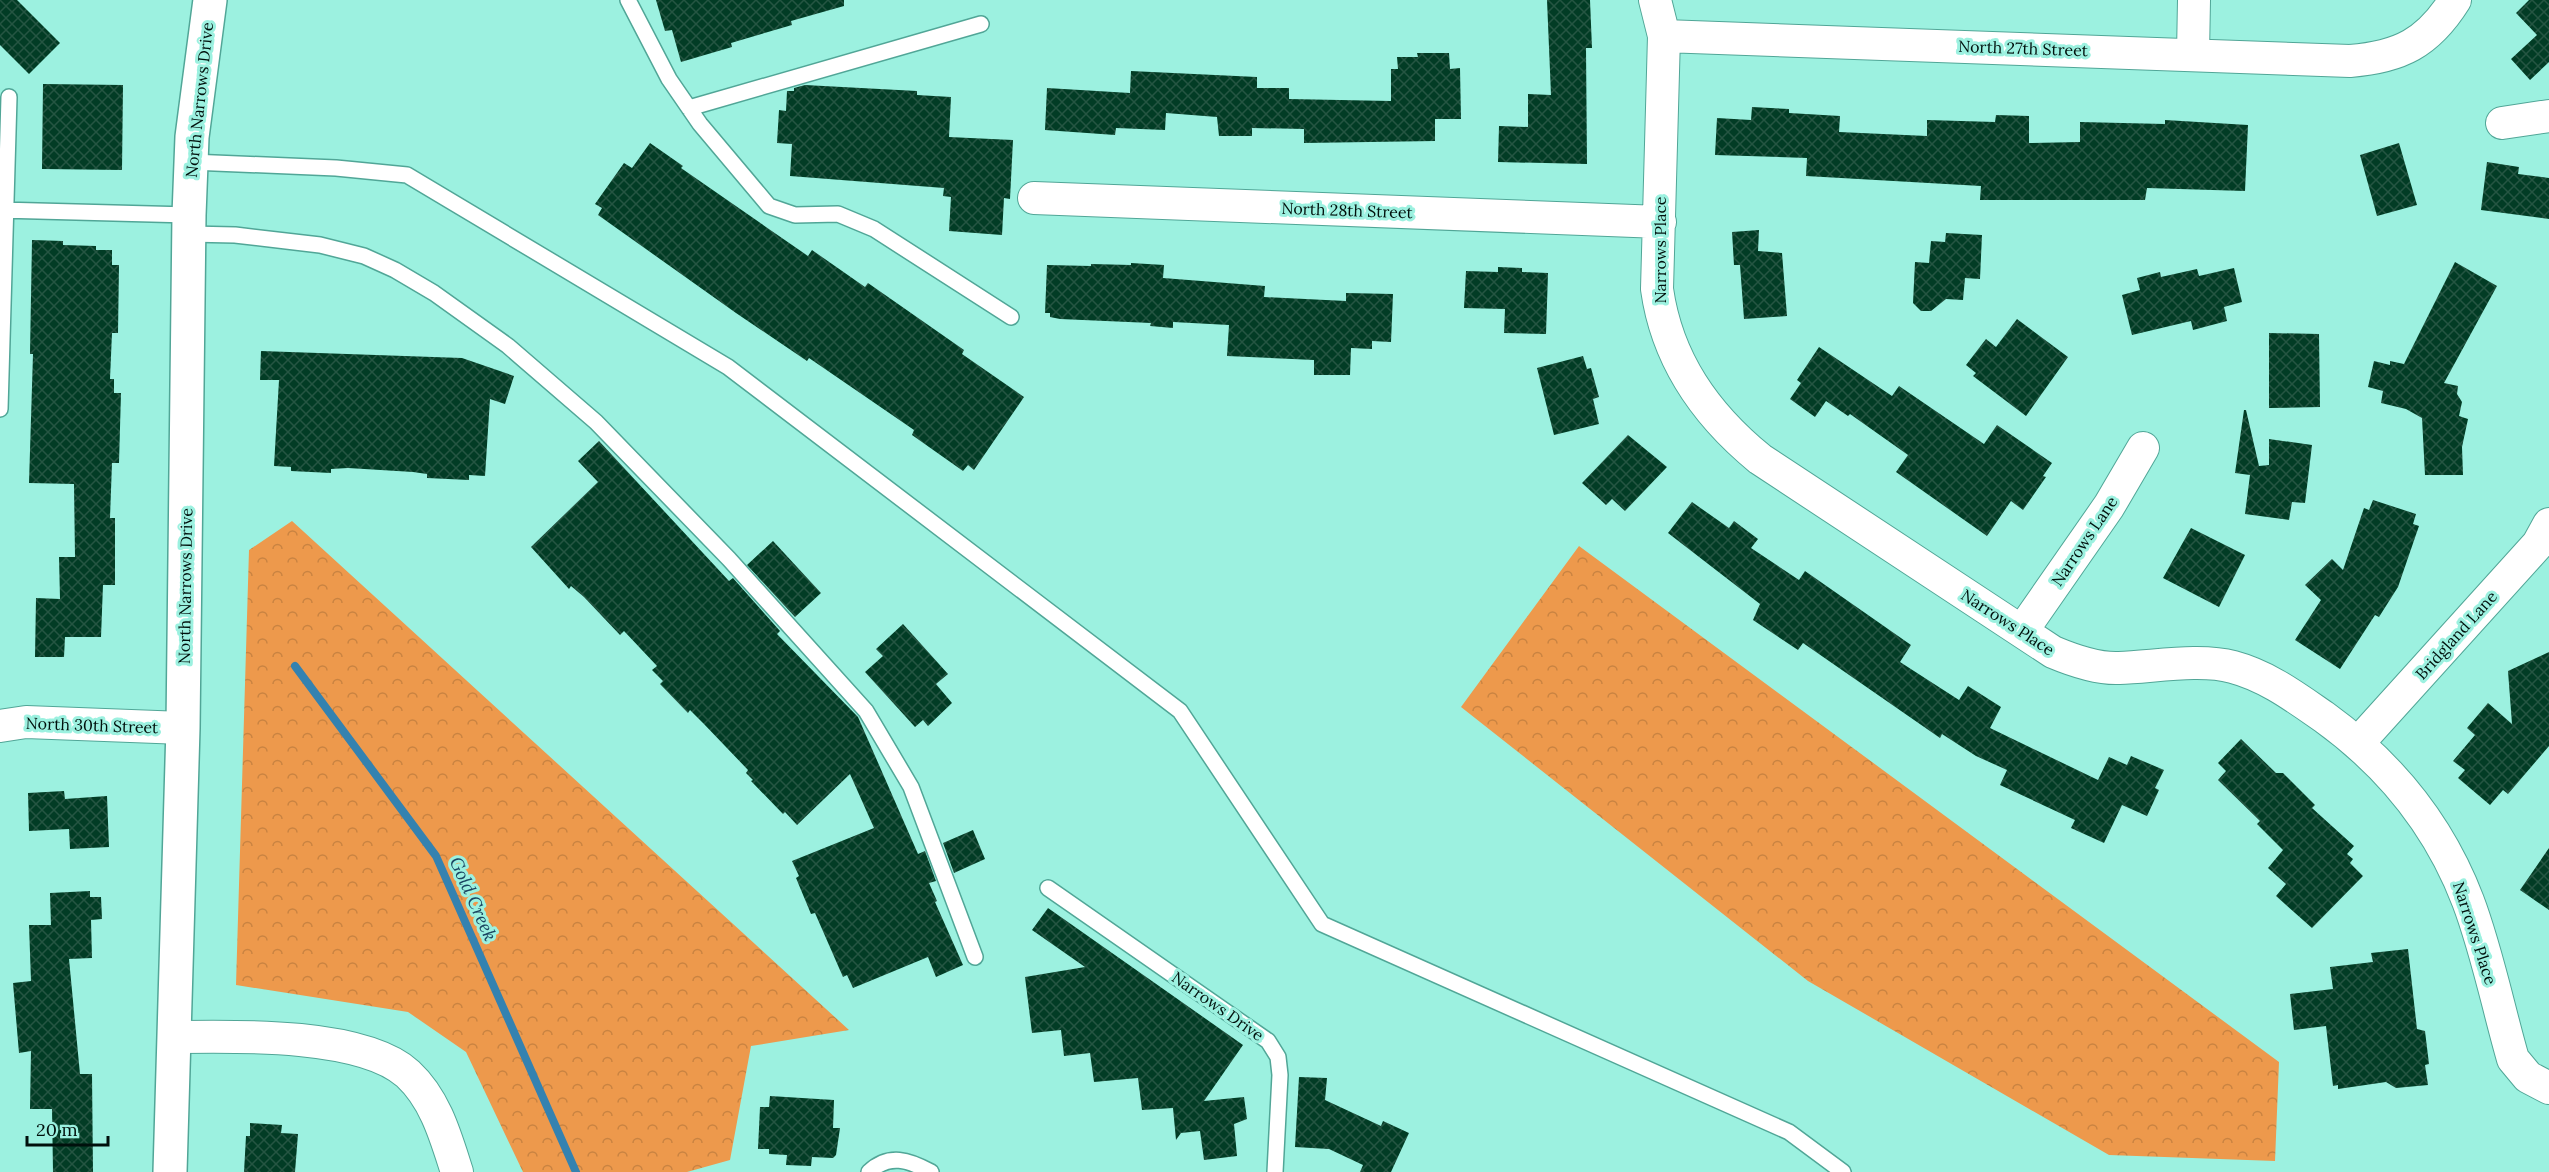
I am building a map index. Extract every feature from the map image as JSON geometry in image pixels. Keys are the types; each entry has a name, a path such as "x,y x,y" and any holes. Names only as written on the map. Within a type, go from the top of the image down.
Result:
{"street":[{"name":"North Narrows Drive","path":"170,1172 176,1037 183,728 191,162 210,0"},
{"name":"Narrows Place","path":"1655,0 1664,36 1657,289 1662,322 1683,372 1736,439 1760,459 2053,652 2070,659 2116,669 2167,664 2230,666 2255,674 2290,693 2359,742 2393,777 2440,843 2468,902 2513,1059 2528,1077 2549,1088"},
{"path":"2193,54 2194,0"},
{"name":"North 27th Street","path":"1664,36 2350,61 2381,58 2423,38 2440,22 2456,0"},
{"path":"2502,123 2549,116"},
{"name":"North 28th Street","path":"1034,198 1660,222"},
{"name":"Narrows Lane","path":"2022,631 2109,506 2143,448"},
{"name":"Bridgland Lane","path":"2359,742 2538,544 2549,524"},
{"name":"North 30th Street","path":"0,726 26,722 183,728"},
{"path":"176,1037 228,1036 325,1044 364,1051 394,1064 414,1081 433,1107 457,1172"}],"lane":[{"path":"628,0 669,79 689,108 769,206 795,215 838,214 874,229 1011,317"},
{"path":"689,108 981,24"},
{"path":"0,409 3,210 9,97"},
{"path":"191,162 336,168 407,175 728,367 1180,711 1322,924 1789,1132 1843,1172"},
{"path":"3,210 189,224 235,236 320,245 364,256 395,270 434,293 508,346 596,422 729,559 866,711 911,787 975,957"},
{"name":"Narrows Drive","path":"1048,888 1268,1041 1278,1057 1280,1075 1275,1172"},
{"path":"869,1172 876,1165 898,1159 931,1172"}],"green space":[{"path":"292,521 849,1030 751,1046 730,1160 687,1172 523,1172 466,1052 408,1012 236,985 249,550"},
{"path":"1579,546 2279,1062 2275,1161 2109,1155 1808,981 1461,707"}],"building":[{"path":"0,0 17,0 60,43 29,74 0,45"},
{"path":"656,0 844,0 844,6 791,21 792,25 731,43 732,47 681,62 672,30 665,31"},
{"path":"1547,0 1590,0 1592,48 1586,48 1587,164 1498,162 1499,126 1528,127 1528,94 1551,95"},
{"path":"2529,0 2549,0 2549,62 2530,80 2511,59 2537,35 2516,13"},
{"path":"1417,53 1449,53 1450,69 1460,68 1461,119 1435,119 1435,141 1304,143 1304,129 1252,128 1252,136 1219,136 1217,117 1166,113 1165,130 1116,128 1115,135 1045,130 1047,88 1130,93 1131,71 1257,77 1257,88 1289,88 1289,99 1391,101 1391,69 1398,69 1397,57 1418,57"},
{"path":"43,84 123,85 122,170 42,169"},
{"path":"805,85 917,91 917,95 951,97 949,137 1013,140 1010,199 1004,198 1002,235 949,231 951,197 943,196 944,188 790,176 792,144 777,143 779,110 786,111 787,91 794,91 794,88"},
{"path":"1752,107 1789,109 1789,113 1840,116 1839,132 1927,136 1927,120 1995,122 1996,115 2029,116 2029,143 2080,142 2080,122 2165,124 2165,120 2248,125 2245,191 2147,188 2145,200 1980,200 1981,186 1806,176 1807,158 1715,155 1717,118 1751,120"},
{"path":"650,143 683,166 681,168 808,256 812,250 865,287 868,283 964,350 962,354 1024,397 974,470 968,465 963,471 912,435 914,430 809,358 807,361 736,313 598,215 602,208 595,204 624,163 632,168"},
{"path":"2399,143 2417,205 2377,216 2360,155"},
{"path":"2487,162 2519,167 2518,174 2549,178 2549,219 2481,210"},
{"path":"1759,230 1758,251 1782,253 1787,316 1744,319 1740,265 1734,265 1732,232"},
{"path":"1946,233 1982,235 1980,279 1965,278 1963,300 1946,299 1931,311 1921,311 1913,303 1915,262 1929,263 1931,241 1945,242"},
{"path":"32,240 63,241 63,245 96,246 96,250 112,250 112,265 119,265 118,333 112,333 110,379 114,379 114,393 121,393 119,463 112,463 110,518 115,518 115,585 103,585 101,637 65,637 64,657 35,657 36,598 60,599 59,557 75,557 74,484 29,483 33,354 30,354"},
{"path":"2455,262 2497,286 2444,383 2458,386 2457,394 2462,402 2459,416 2468,419 2462,447 2463,475 2425,475 2422,418 2406,409 2381,403 2383,391 2368,387 2374,361 2390,365 2390,361 2404,364"},
{"path":"1131,263 1164,265 1163,278 1265,286 1264,297 1346,301 1346,293 1393,294 1391,342 1372,341 1372,349 1351,348 1350,375 1314,375 1314,360 1227,356 1229,325 1173,322 1173,328 1150,326 1151,323 1060,319 1050,317 1050,313 1045,313 1047,265 1091,266 1091,264 1131,265"},
{"path":"1498,267 1522,268 1522,272 1548,273 1546,334 1504,333 1505,309 1464,308 1466,271 1498,272"},
{"path":"2234,268 2242,302 2224,307 2227,321 2193,330 2191,321 2132,335 2122,295 2140,290 2137,278 2160,272 2161,277 2197,269 2199,276"},
{"path":"2017,319 2068,357 2026,416 1973,376 1976,373 1966,365 1986,339 1996,347"},
{"path":"2269,333 2319,334 2320,407 2269,408"},
{"path":"1819,347 1892,396 1899,386 1984,444 1997,425 2052,463 2043,476 2046,477 2023,510 2011,501 1987,536 1896,472 1908,455 1850,414 1848,416 1826,401 1815,417 1790,399 1801,383 1797,380"},
{"path":"261,351 462,358 514,376 505,404 490,399 485,476 469,475 469,480 427,478 427,474 413,472 348,468 331,469 331,473 291,471 291,467 274,466 279,380 260,380"},
{"path":"1583,356 1587,369 1591,368 1599,397 1593,399 1599,424 1554,435 1537,368"},
{"path":"2244,410 2246,410 2259,466 2269,465 2269,439 2312,445 2305,503 2292,502 2289,520 2245,514 2250,475 2235,473"},
{"path":"1628,435 1667,467 1625,511 1612,499 1606,505 1582,483"},
{"path":"599,441 729,581 733,578 780,631 777,634 858,717 918,854 925,851 936,881 929,883 937,901 935,902 963,965 936,977 928,957 853,988 847,975 843,977 815,913 811,914 796,878 799,876 792,861 874,828 850,774 797,825 751,781 753,780 746,773 748,770 703,723 690,710 688,713 660,684 663,681 652,670 657,666 624,631 620,635 584,597 571,586 569,589 531,547 598,482 578,461"},
{"path":"2373,500 2416,514 2413,524 2419,526 2398,587 2379,617 2375,615 2340,669 2295,640 2321,600 2305,585 2332,559 2343,570 2364,508 2369,510"},
{"path":"1692,502 1729,528 1734,521 1758,539 1751,548 1799,580 1805,571 1911,645 1900,662 1959,700 1968,686 2001,707 1990,728 2098,780 2109,757 2127,765 2131,756 2164,770 2155,788 2159,790 2147,816 2122,805 2104,843 2071,828 2075,820 2000,785 2007,770 1976,756 1942,734 1940,738 1803,643 1798,650 1753,620 1760,604 1668,533"},
{"path":"2191,528 2245,555 2219,607 2163,578"},
{"path":"773,541 821,593 795,617 747,565"},
{"path":"903,624 948,674 936,684 952,703 928,726 923,720 915,727 865,672 883,656 876,649"},
{"path":"2549,652 2549,746 2508,794 2503,790 2490,805 2458,778 2465,770 2453,761 2475,735 2467,728 2488,703 2512,724 2508,671"},
{"path":"2241,739 2276,773 2283,773 2315,805 2312,808 2354,846 2347,854 2353,859 2350,863 2363,876 2312,928 2276,896 2286,884 2268,868 2283,850 2257,824 2260,821 2218,780 2226,771 2218,763"},
{"path":"64,791 65,799 107,796 109,847 70,849 69,829 29,831 28,793"},
{"path":"973,830 985,859 954,873 943,843"},
{"path":"2549,848 2549,910 2520,890"},
{"path":"90,891 90,897 101,897 102,919 91,920 92,958 69,959 80,1074 92,1074 93,1172 53,1172 52,1109 30,1109 31,1051 19,1053 13,983 31,981 29,925 51,925 50,893"},
{"path":"1048,908 1243,1045 1204,1101 1244,1097 1247,1119 1234,1124 1237,1156 1204,1160 1200,1131 1181,1133 1176,1140 1173,1108 1142,1110 1138,1078 1094,1082 1090,1053 1064,1056 1061,1030 1032,1033 1025,977 1085,967 1032,930"},
{"path":"2408,949 2417,1029 2425,1031 2429,1064 2425,1065 2428,1085 2396,1088 2386,1082 2338,1089 2338,1085 2333,1086 2326,1026 2294,1030 2290,994 2333,989 2330,967 2373,962 2371,953"},
{"path":"1299,1077 1327,1078 1325,1100 1381,1126 1383,1121 1409,1133 1391,1172 1360,1172 1363,1165 1329,1149 1295,1147"},
{"path":"770,1096 834,1100 833,1128 840,1128 836,1155 833,1158 812,1157 811,1166 786,1165 787,1155 769,1154 769,1149 758,1149 760,1107 769,1107"},
{"path":"250,1123 282,1125 281,1133 298,1134 295,1172 244,1172 246,1136 250,1136"}],"waterway":[{"name":"Gold Creek","path":"295,666 436,856 576,1172"}]}
